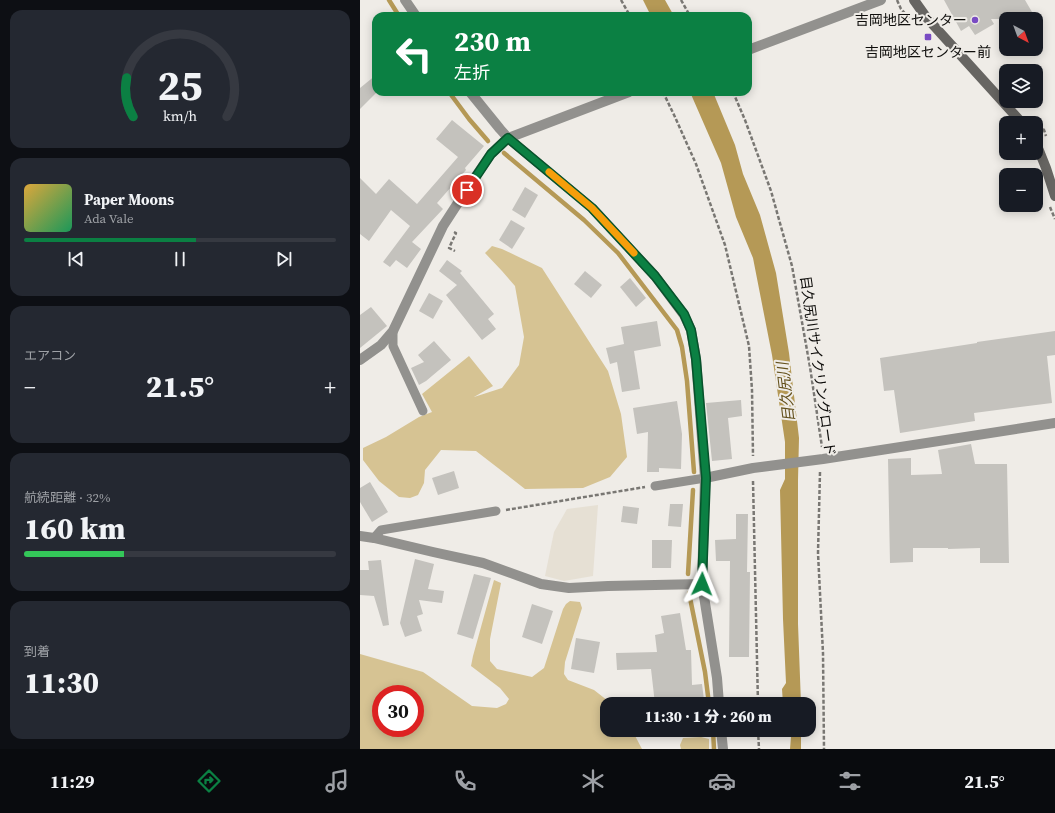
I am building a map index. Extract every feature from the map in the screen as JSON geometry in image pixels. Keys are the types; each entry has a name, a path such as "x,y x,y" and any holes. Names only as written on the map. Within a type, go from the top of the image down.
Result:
{"street":[{"path":"406,0 414,12"},
{"path":"752,48 881,0"},
{"path":"914,0 926,17 1016,116"},
{"path":"473,96 508,138 592,208 655,276 684,314 691,330 696,359 706,478 702,584 717,678 718,697"},
{"path":"360,360 381,345 393,331 443,226 491,154 508,138 618,96"},
{"path":"1043,160 1055,193"},
{"path":"706,478 755,468 1055,423"},
{"path":"360,536 483,563 541,584 569,588 702,584"},
{"path":"722,737 723,749"}],"lane":[{"path":"393,331 393,346 423,411"},
{"path":"654,486 706,478"},
{"path":"374,538 381,530 501,510"}],"path":[{"path":"621,0 628,12"},
{"path":"681,0 688,12"},
{"path":"664,96 696,164 725,245 749,346 755,468 758,697"},
{"name":"目久尻川サイクリングロード","path":"734,96 745,120 771,191 792,266 817,412 822,459 820,473 818,553 823,653 824,749"},
{"path":"501,510 654,486"},
{"path":"758,737 759,749"}],"shaded area":[{"path":"492,246 502,249 542,268 608,371 621,414 627,457 610,477 583,488 525,489 476,451 441,450 425,470 424,483 418,495 410,498 399,497 379,481 363,460 363,448 386,437 419,417 432,412 422,394 469,356 493,386 474,397 502,388 519,365 524,337 515,286 485,253"},
{"path":"598,505 593,576 564,581 545,576 554,532 567,509"},
{"path":"494,580 501,583 490,639 490,661 497,669 532,677 544,668 563,609 570,601 580,602 582,608 565,662 564,674 568,680 594,690 603,697 600,697 600,737 636,737 642,749 360,749 360,654 423,672 472,706 497,708 506,704 509,699 500,688 471,666"},
{"path":"701,737 709,739 709,749 681,749 680,745 683,738"}],"water":[{"path":"643,0 665,0 672,12 649,12"},
{"name":"目久尻川","path":"692,96 715,96 735,145 743,174 760,215 776,273 789,353 799,438 798,624 801,697 783,697 782,689 786,683 780,490 785,479 785,442 772,355 753,258 736,217 721,163"},
{"path":"791,737 801,737 801,749 790,749"}],"building":[{"name":"吉岡地区センター","path":"944,0 1025,0 1032,12 999,12 999,19 991,19 994,24 975,35 969,26 961,31"},
{"path":"372,78 373,96 360,109 360,88"},
{"path":"452,120 484,146 465,168 466,170 437,203 443,209 412,242 421,249 407,268 396,260 390,267 383,262 410,226 391,210 369,241 360,234 360,178 376,194 389,179 417,204 458,157 436,139"},
{"path":"525,187 538,195 525,218 512,210"},
{"path":"511,220 525,228 512,249 499,240"},
{"path":"447,260 462,271 460,273 494,314 488,319 496,329 482,340 446,295 457,285 439,271"},
{"path":"585,271 602,285 591,298 574,284"},
{"path":"630,278 646,298 636,307 620,287"},
{"path":"429,293 443,301 433,319 419,311"},
{"path":"371,307 387,326 360,348 360,315"},
{"path":"657,321 661,346 634,351 640,389 622,392 617,362 610,364 606,348 624,344 621,327"},
{"path":"1055,331 1055,355 1047,356 1052,403 974,413 975,421 900,433 894,390 884,391 880,358"},
{"path":"434,341 451,360 419,385 411,368 424,362 418,355"},
{"path":"741,400 742,416 728,418 732,459 712,461 706,403"},
{"path":"677,401 682,434 681,469 659,468 659,472 647,472 648,432 637,434 633,408"},
{"path":"971,444 975,464 1007,464 1009,563 980,563 980,548 913,548 913,562 890,563 888,459 911,458 911,475 942,474 938,450"},
{"path":"454,471 459,488 438,495 432,478"},
{"path":"370,482 388,512 372,522 360,502 360,488"},
{"path":"670,504 683,504 681,527 668,526"},
{"path":"623,506 639,508 637,524 621,522"},
{"path":"736,514 748,514 747,572 750,572 749,657 729,657 730,561 716,561 715,540 736,539"},
{"path":"652,540 672,540 671,568 652,568"},
{"path":"415,559 434,564 428,589 444,591 442,603 419,600 423,614 417,616 422,631 405,637 400,623"},
{"path":"381,560 389,625 383,626 374,596 360,595 360,570 369,570 368,561"},
{"path":"474,574 491,578 473,639 457,634"},
{"path":"532,604 553,611 542,644 522,637"},
{"path":"680,613 686,650 691,650 692,685 702,684 704,697 654,697 651,669 617,670 616,653 657,652 655,635 664,633 661,616"},
{"path":"576,638 600,642 594,673 571,669"}],"waterway":[{"path":"389,0 396,12"},
{"path":"452,96 488,141"},
{"path":"504,153 584,220 618,253 677,330 682,347 687,381 694,472"},
{"path":"688,574 693,490"},
{"path":"689,593 705,672 708,697"},
{"path":"713,737 714,749"}],"slow traffic":[{"path":"549,172 592,208 634,253"}],"place":[{"name":"吉岡地区センター","path":"975,20"},
{"name":"吉岡地区センター前","path":"928,37"}],"route":[{"path":"467,190 491,154 508,138 592,208 655,276 684,314 691,330 696,359 706,478 702,584"}]}
